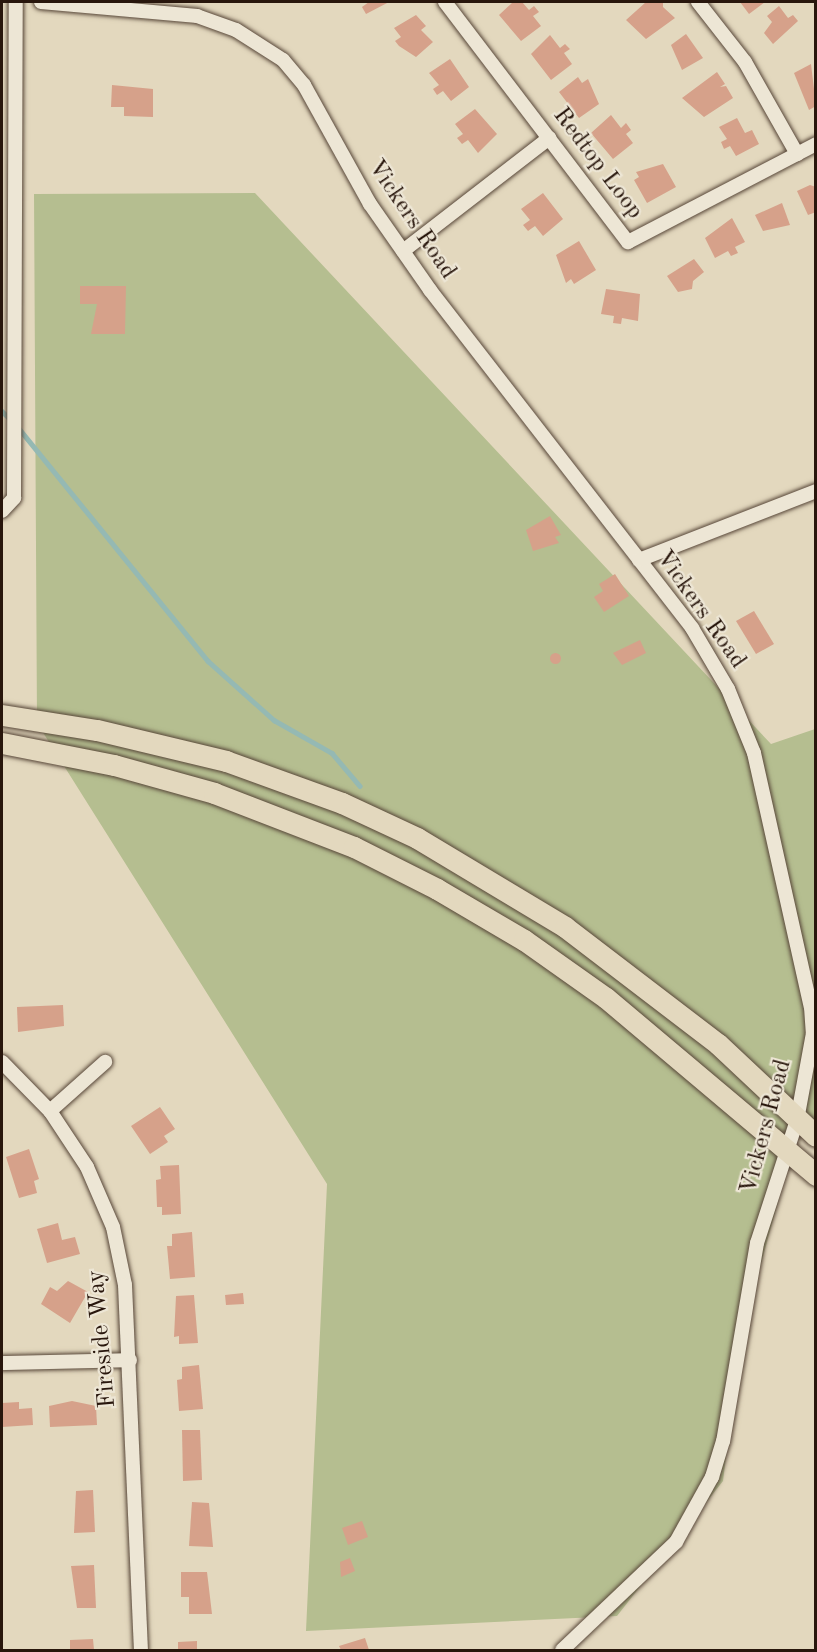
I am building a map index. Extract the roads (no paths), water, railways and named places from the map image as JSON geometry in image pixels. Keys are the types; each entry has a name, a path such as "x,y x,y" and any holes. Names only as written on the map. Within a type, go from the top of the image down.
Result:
{"main road":[{"path":"2,715 97,730 226,761 342,803 417,837 565,927 718,1044 816,1136"},
{"path":"2,743 114,765 214,793 396,867 481,913 574,974 816,1175"}],"street":[{"path":"7,508 18,358 16,2"},
{"name":"Vickers Road","path":"41,2 197,16 267,47 304,85 354,178 403,251 692,628 728,689 754,753 811,1007 813,1032 797,1120 757,1243 723,1441 712,1478 676,1542 562,1650"},
{"name":"Redtop Loop","path":"445,2 628,242 816,144"},
{"path":"698,2 745,62 797,154"},
{"path":"403,251 549,138"},
{"path":"639,560 816,491"},
{"name":"Fireside Way","path":"2,1062 50,1111 87,1167 113,1227 125,1285 130,1360 141,1650"},
{"path":"50,1111 105,1062"},
{"path":"2,1363 130,1360"}],"waterway":[{"path":"2,411 11,420"},
{"path":"17,426 208,661 274,720 332,753 360,786"}]}
